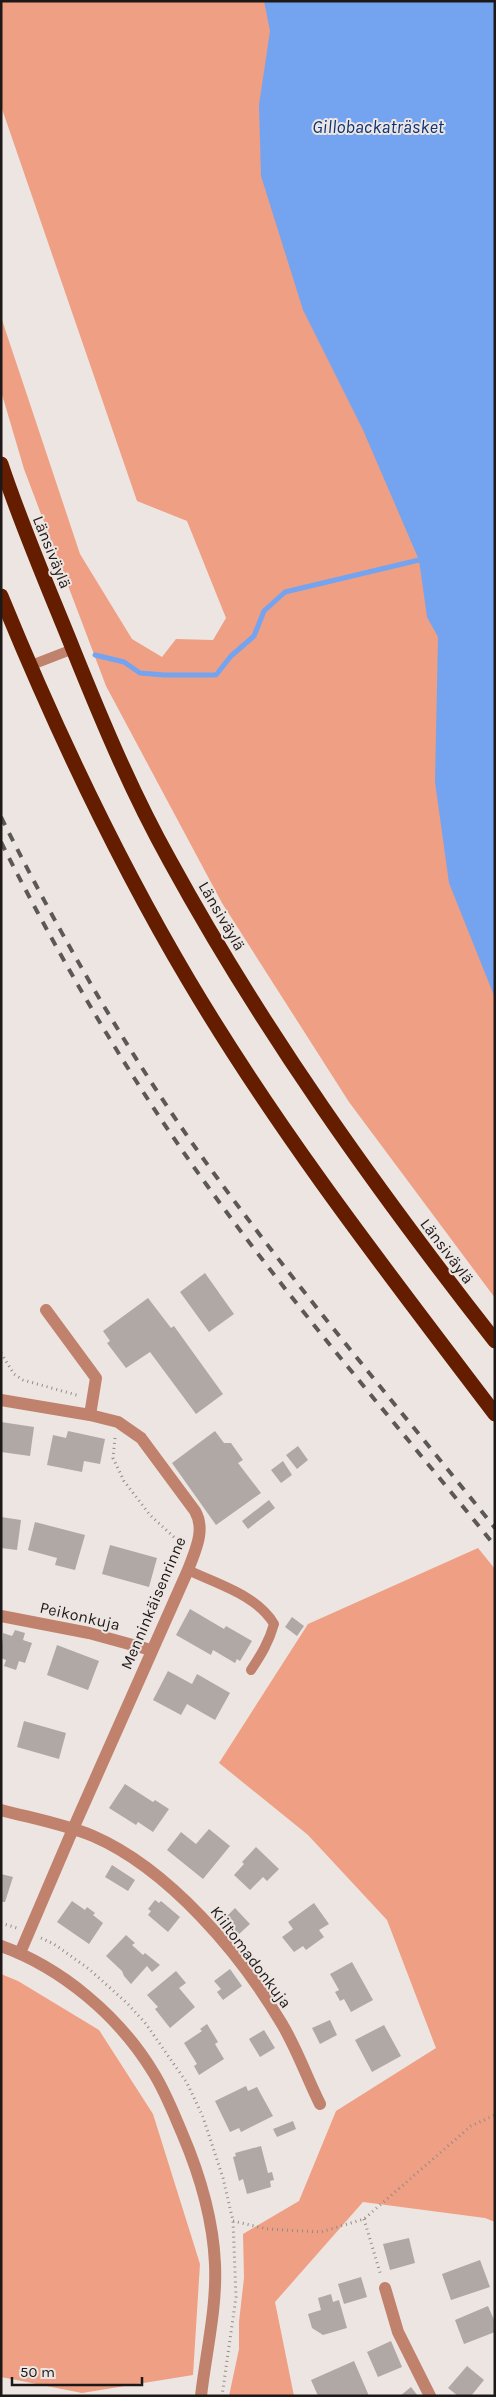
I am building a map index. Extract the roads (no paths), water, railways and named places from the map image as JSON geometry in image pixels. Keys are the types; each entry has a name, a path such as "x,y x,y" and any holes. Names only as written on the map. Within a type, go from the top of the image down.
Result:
{"highway":[{"name":"Länsiväylä","path":"1,464 22,527 115,752 170,860 224,954 361,1165 495,1342"},
{"path":"1,596 29,666 132,882 194,990 248,1076 332,1198 495,1414"}],"street":[{"path":"46,1310 96,1378 90,1414"},
{"name":"Menninkäisenrinne","path":"1,1400 90,1414 118,1422 140,1438 199,1518 200,1534 188,1570 72,1829 20,1953"},
{"name":"Peikonkuja","path":"1,1616 89,1633 151,1650"},
{"name":"Kiiltomadonkuja","path":"1,1810 72,1829 116,1848 152,1873 195,1910 218,1935 282,2025 320,2104"},
{"path":"1,1946 20,1953 77,1989 99,2007 122,2029 153,2072 169,2101 191,2152 205,2195 212,2230 215,2296 200,2396"},
{"path":"385,2288 398,2332 430,2396"}],"lane":[{"path":"29,666 73,649"},
{"path":"188,1570 245,1597 267,1612 274,1624 270,1638 251,1670"}],"water":[{"name":"Gillobackaträsket","path":"264,1 495,1 495,998 449,883 435,782 438,637 427,617 419,560 363,430 303,310 261,176 259,105 270,31"}],"waterway":[{"path":"95,655 124,662 140,673 216,675 231,656 254,636 264,611 285,592 419,560"}],"railway":[{"path":"1,817 75,957 129,1048 187,1136 285,1268 495,1528"},
{"path":"1,842 47,930 97,1017 177,1143 275,1276 495,1546"}]}
